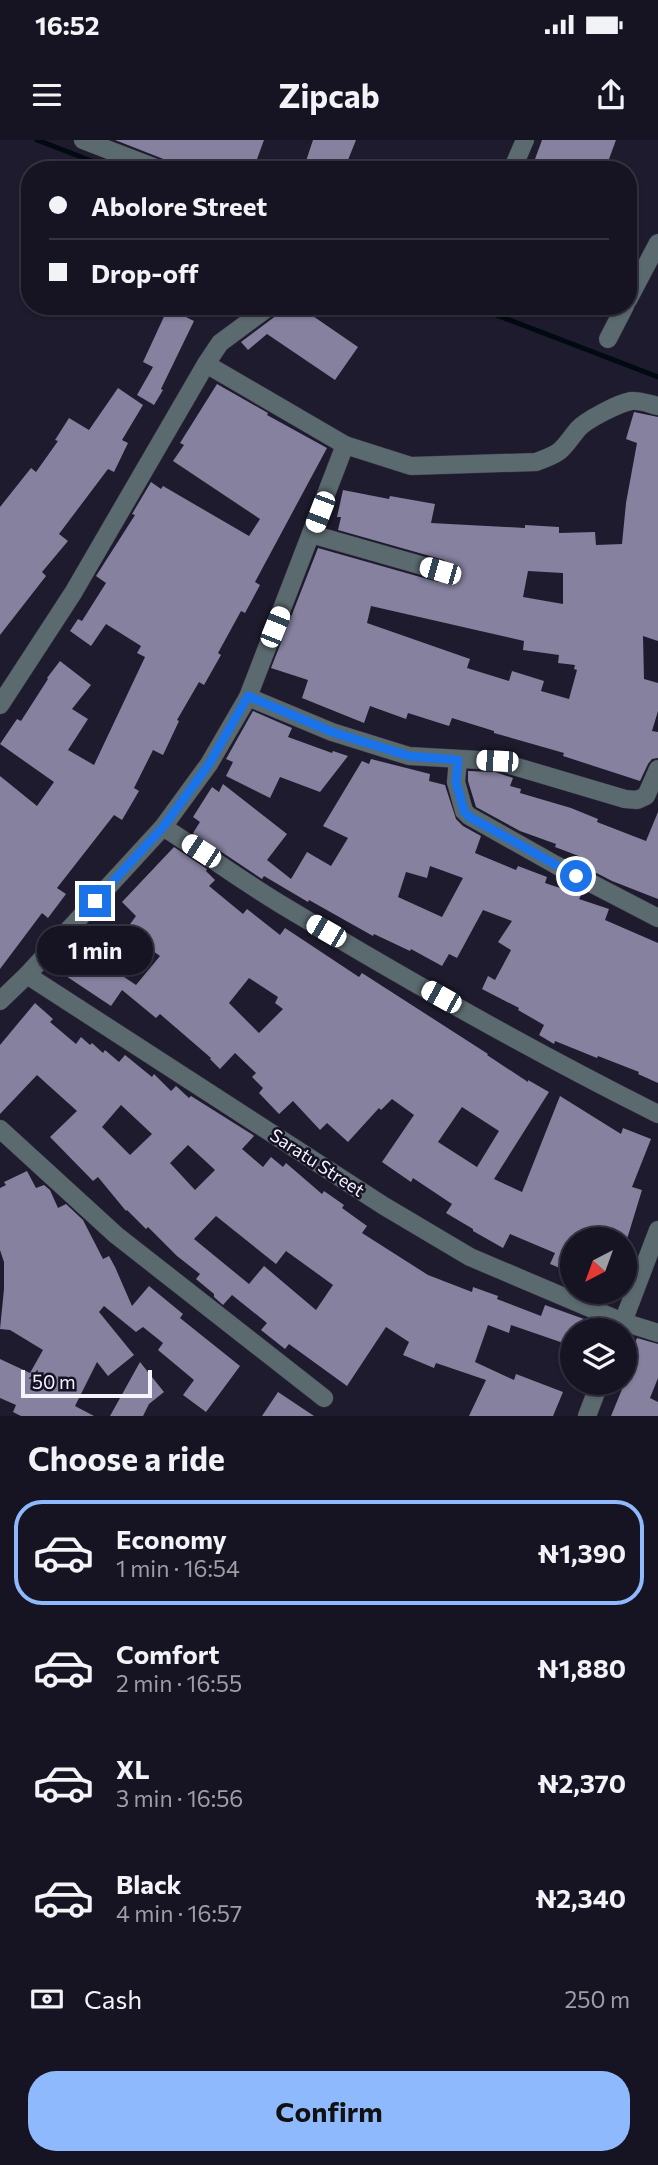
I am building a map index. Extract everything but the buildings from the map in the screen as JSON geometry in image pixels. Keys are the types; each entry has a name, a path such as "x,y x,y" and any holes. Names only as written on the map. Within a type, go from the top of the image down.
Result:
{"street":[{"path":"83,140 138,161"},
{"path":"516,161 525,140"},
{"path":"637,283 658,243"},
{"path":"0,705 73,593 206,363 220,343 258,315"},
{"path":"608,339 620,315"},
{"path":"206,363 345,445 411,466 536,462 556,455 570,442 579,428 596,416 632,401 658,407"},
{"path":"0,1001 163,827 209,764 248,696 345,445"},
{"path":"311,534 440,571"},
{"path":"248,696 332,732 409,756 497,761 625,799 637,800 646,796 658,769"},
{"path":"458,760 456,782 464,811 468,816 658,918"},
{"path":"163,827 280,904 419,985 573,1072 658,1114"},
{"name":"Saratu Street","path":"27,975 384,1206 470,1257 603,1318"},
{"path":"0,1129 116,1235 324,1398"},
{"path":"624,1318 658,1230"},
{"name":"Saratu Street","path":"637,1329 658,1333"},
{"path":"587,1416 595,1395"}],"waterway":[{"path":"37,140 92,161"},
{"path":"496,315 658,377"}],"route":[{"path":"95,901 163,827 209,764 248,696 332,732 409,756 458,760 456,782 464,811 468,816 576,876"}]}
